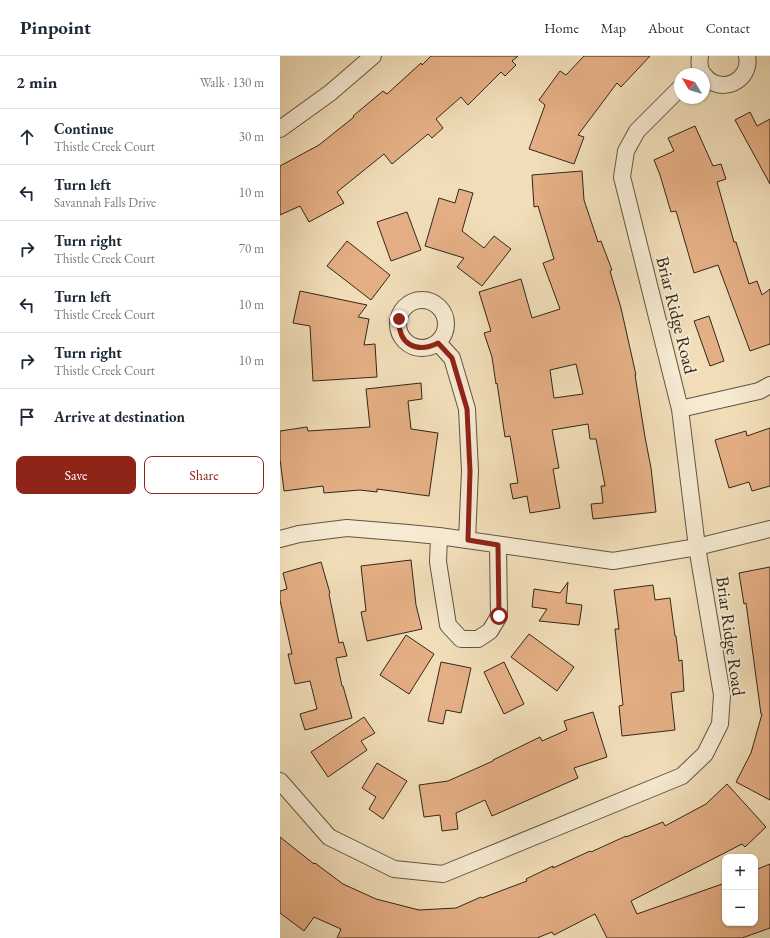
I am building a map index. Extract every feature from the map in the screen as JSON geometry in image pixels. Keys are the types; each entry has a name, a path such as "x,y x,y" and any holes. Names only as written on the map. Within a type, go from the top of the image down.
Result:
{"street":[{"path":"280,129 330,93 373,56"},
{"path":"710,80 722,85 738,81 744,75 747,67 747,56"},
{"name":"Briar Ridge Road","path":"280,782 329,837 394,870 442,874 682,776 705,754 720,724 722,695 697,547 680,409 622,177 626,151 637,131 674,94"},
{"path":"438,343 452,358 467,409 470,471 468,540"},
{"path":"680,409 759,391 770,385"},
{"path":"280,539 300,534 348,528 439,536 613,561 697,547 770,529"},
{"path":"439,536 438,562 448,625 461,639 478,639 490,631 499,616 498,545"}],"building":[{"path":"431,56 518,56 512,61 516,65 505,76 501,72 468,105 461,97 436,119 443,128 432,138 428,134 392,164 384,154 337,192 344,203 309,222 300,206 280,215 280,166 319,145 383,91 387,94 421,63 422,65"},
{"path":"584,56 650,56 621,87 617,83 578,135 584,137 574,164 529,149 545,105 539,100 560,71 566,75"},
{"path":"750,112 757,126 770,119 770,184 735,120"},
{"path":"695,126 713,166 721,164 726,179 717,182 734,242 736,242 749,284 757,281 762,295 770,289 770,344 750,351 718,265 694,273 676,211 671,212 654,160 674,151 668,138"},
{"path":"582,171 584,200 598,242 601,241 612,270 610,271 621,308 636,375 651,468 656,512 593,519 591,504 603,503 601,486 605,486 596,439 590,439 588,424 552,430 559,468 553,469 560,508 530,513 527,496 513,499 510,484 518,483 510,436 505,437 492,357 484,333 491,331 479,292 521,279 532,318 560,309 543,263 554,259 538,206 534,207 532,175","holes":["576,364 583,394 554,398 550,370"]},
{"path":"459,189 473,193 462,231 484,248 494,236 511,249 482,286 457,267 464,258 425,246 439,198 455,203"},
{"path":"407,212 421,250 391,261 377,222"},
{"path":"347,241 390,275 371,300 327,266"},
{"path":"300,291 367,305 358,317 369,319 364,345 375,344 377,377 313,381 310,326 293,323"},
{"path":"709,316 724,361 710,366 694,321"},
{"path":"421,383 422,399 408,401 411,429 438,433 429,496 377,489 377,492 360,490 324,493 323,486 284,491 280,459 280,431 307,427 308,431 370,427 366,389"},
{"path":"770,428 770,486 752,491 749,482 729,488 715,440 746,431 747,436"},
{"path":"411,560 416,605 422,629 367,641 361,612 366,611 361,566"},
{"path":"321,562 330,593 339,643 343,642 347,656 336,658 342,686 352,718 305,730 300,714 317,709 310,681 295,684 288,654 292,654 280,600 280,591 287,589 283,573"},
{"path":"770,567 770,800 736,782 751,753 762,714 746,603 744,604 739,573"},
{"path":"568,582 566,603 582,605 579,625 539,621 547,609 532,607 534,589 560,593"},
{"path":"653,585 655,600 670,598 679,661 682,660 684,691 671,693 675,730 622,736 619,706 623,705 615,629 619,629 614,590"},
{"path":"529,634 574,667 557,691 511,657"},
{"path":"406,635 434,654 409,694 380,675"},
{"path":"441,662 471,668 461,713 446,710 443,724 428,721"},
{"path":"504,662 524,704 504,714 484,672"},
{"path":"593,712 607,757 574,768 578,778 492,816 485,800 456,813 458,829 442,831 440,815 424,817 419,785 448,781 493,761 540,737 542,741 567,730 564,721"},
{"path":"364,717 375,733 361,741 367,750 328,777 311,752"},
{"path":"377,763 407,781 383,819 369,809 376,797 362,788"},
{"path":"727,784 766,827 745,847 742,844 631,901 637,914 722,884 722,926 758,926 758,869 770,864 770,928 742,938 607,938 595,914 554,935 552,932 537,938 337,938 341,929 314,917 304,931 280,913 280,837 314,864 315,863 343,884 376,899 419,910 456,908 481,897 482,898 527,881 526,879 553,866 553,868 626,836 663,822 665,826 706,804"}],"route":[{"path":"399,319 398,328 401,336 406,342 414,347 422,348 430,347 438,343 452,358 467,409 470,471 468,540 498,545 499,616"}]}
